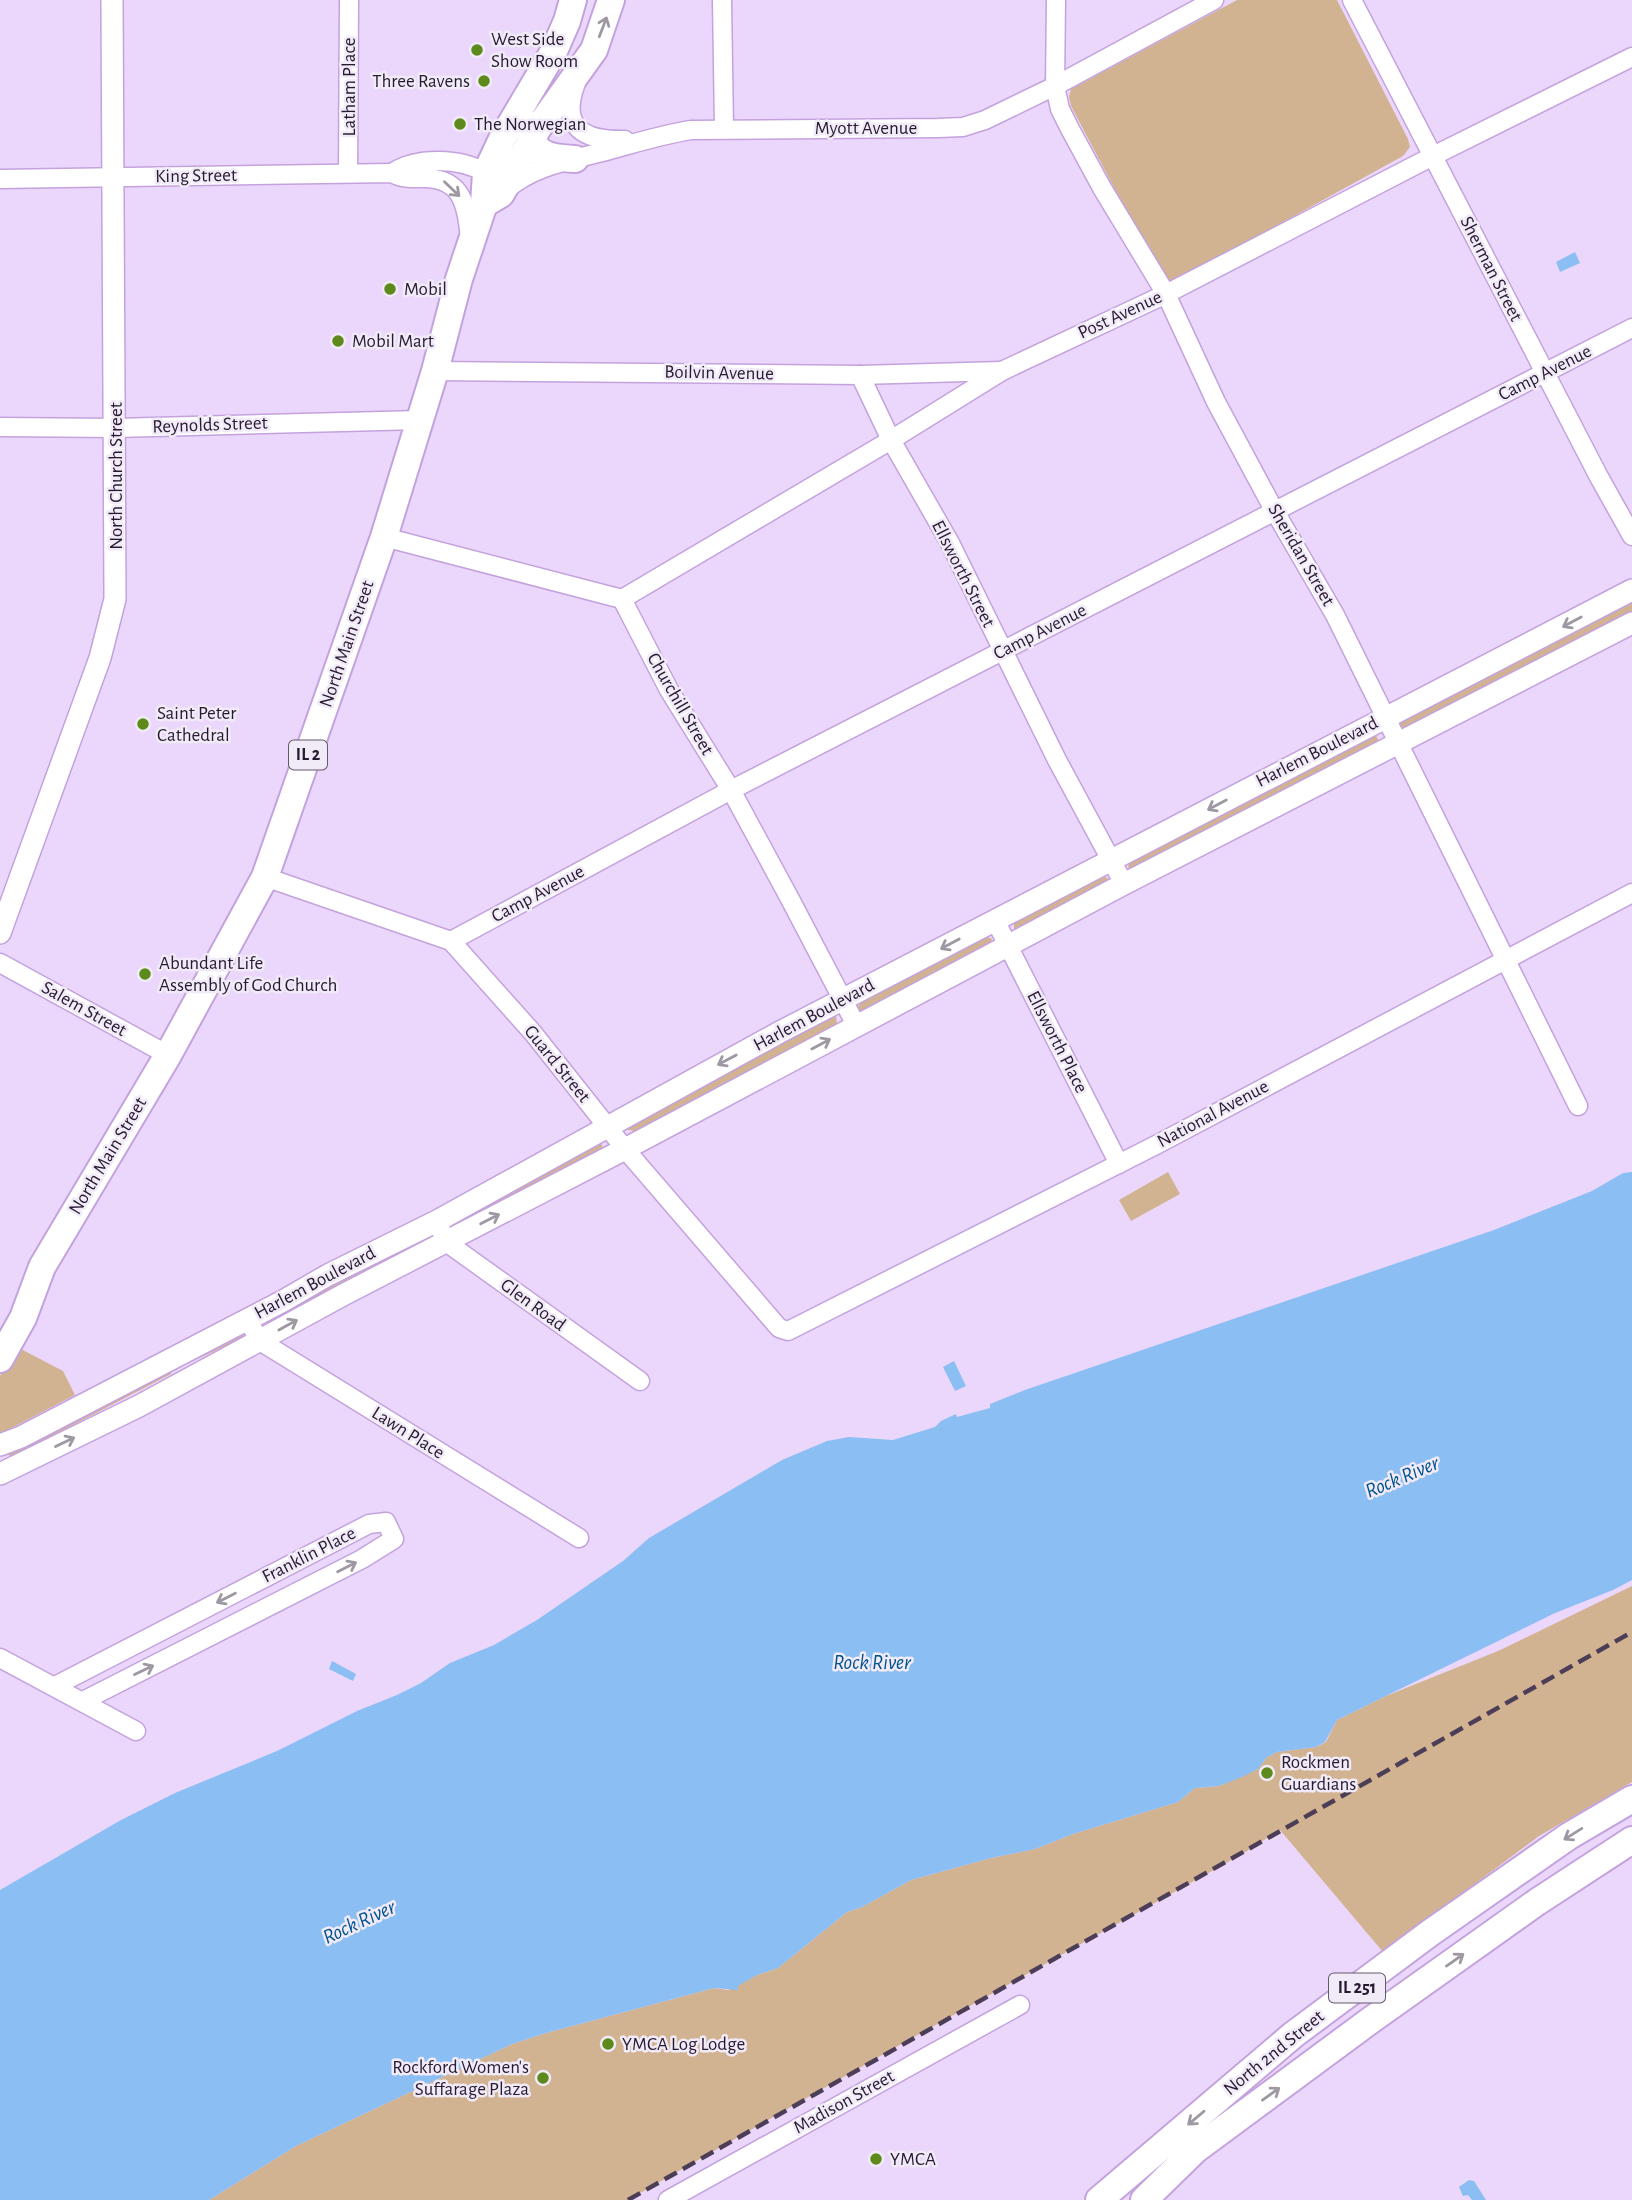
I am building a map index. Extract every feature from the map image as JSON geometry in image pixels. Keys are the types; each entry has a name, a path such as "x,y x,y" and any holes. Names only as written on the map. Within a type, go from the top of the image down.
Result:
{"main road":[{"name":"North Main Street","path":"0,1359 23,1318 42,1268 168,1055 265,877 384,537 470,248 491,190 503,137 554,51 568,21 573,0"},
{"name":"North Main Street","path":"491,190 531,141 594,50 611,0"},
{"path":"554,51 551,69 531,109 528,127 531,141 537,149 558,158 575,159"},
{"name":"IL 2","path":"0,1324 42,1268"},
{"name":"North 2nd Street","path":"1099,2200 1293,2035 1430,1933 1569,1836 1629,1806"},
{"name":"North 2nd Street","path":"1144,2200 1195,2150 1360,2028 1537,1902 1632,1840"}],"street":[{"name":"North Church Street","path":"0,933 100,659 113,614 116,586 116,428 111,177 112,0"},
{"name":"Latham Place","path":"348,173 349,0"},
{"path":"722,0 724,129"},
{"name":"Sheridan Street","path":"1056,0 1055,86 1060,109 1102,188 1166,294 1216,402 1335,615 1578,1106"},
{"name":"Myott Avenue","path":"491,190 575,159 646,139 691,130 963,127 985,120 1055,86 1214,0"},
{"name":"Sherman Street","path":"1352,0 1632,536"},
{"name":"Post Avenue","path":"622,599 1002,371 1166,294 1632,57"},
{"path":"580,71 570,102 575,124 581,132 589,137 609,140 646,139"},
{"name":"King Street","path":"392,173 405,164 465,163 491,190"},
{"name":"King Street","path":"0,179 348,173 392,173 401,178 436,179 452,185 464,202 470,248"},
{"name":"Camp Avenue","path":"451,941 731,790 1632,328"},
{"name":"Boilvin Avenue","path":"435,371 860,375 1002,371"},
{"name":"Ellsworth Street","path":"860,375 891,440 950,543 1057,760 1124,884"},
{"name":"Reynolds Street","path":"0,426 116,428 420,420"},
{"path":"384,537 622,599"},
{"name":"Harlem Boulevard","path":"0,1445 437,1221 710,1069 1632,590"},
{"name":"Churchill Street","path":"622,599 670,690 731,790 856,1026"},
{"name":"Harlem Boulevard","path":"1,1467 139,1406 1124,884 1632,623"},
{"name":"Guard Street","path":"265,877 451,941 533,1033 625,1149 779,1328 792,1330"},
{"name":"National Avenue","path":"792,1330 1119,1164 1632,893"},
{"name":"Ellsworth Place","path":"995,920 1119,1164"},
{"name":"Salem Street","path":"0,963 168,1055"},
{"path":"437,1221 446,1242"},
{"name":"Glen Road","path":"446,1242 640,1381"},
{"name":"Lawn Place","path":"247,1318 260,1341 579,1538"},
{"name":"Franklin Place","path":"55,1686 369,1524 386,1522 394,1539 362,1559 83,1700"},
{"path":"0,1658 83,1700 136,1731"},
{"name":"Madison Street","path":"668,2200 1020,2005"}],"shaded area":[{"path":"1237,0 1337,0 1410,147 1403,156 1176,281 1168,281 1161,277 1071,106 1069,97 1071,89"},
{"path":"1632,599 1632,612 1406,728 1401,730 1398,727 1399,723"},
{"path":"1375,734 1379,741 1376,744 1131,870 1128,867 1129,863"},
{"path":"1103,875 1108,879 1107,884 1018,931 1014,930 1014,923"},
{"path":"986,936 992,939 991,943 865,1011 860,1011 858,1007 862,1000"},
{"path":"831,1016 836,1016 837,1024 635,1131 626,1127"},
{"path":"597,1142 601,1143 603,1148 600,1151 460,1223 453,1220"},
{"path":"1168,1172 1180,1194 1131,1221 1119,1200"},
{"path":"428,1230 435,1234 433,1237 271,1323 265,1322"},
{"path":"244,1332 243,1338 184,1365 183,1362"},
{"path":"17,1347 63,1371 75,1395 0,1434 0,1376"},
{"path":"172,1368 171,1374 12,1457 7,1454 8,1451"},
{"path":"1632,1586 1632,1782 1539,1836 1383,1952 1280,1830 1239,1856 628,2200 209,2200 296,2146 512,2044 714,1988 728,1990 778,1968 847,1912 862,1907 911,1880 1035,1849 1073,1834 1178,1802 1195,1788 1219,1786 1258,1769 1266,1758 1277,1752 1316,1747 1326,1742 1337,1720 1386,1696 1498,1651"}],"water":[{"path":"1575,252 1580,263 1560,272 1556,262"},
{"name":"Rock River","path":"1632,1172 1632,1580 1555,1613 1337,1720 1325,1742 1316,1747 1277,1752 1266,1758 1258,1769 1242,1777 1219,1786 1195,1788 1178,1802 1073,1834 1035,1849 911,1880 862,1907 847,1912 778,1968 757,1975 738,1986 738,1990 714,1988 512,2044 296,2146 209,2200 0,2200 0,1890 121,1820 175,1793 277,1751 421,1683 450,1663 494,1645 537,1620 623,1561 649,1538 782,1460 827,1441 849,1437 893,1440 935,1427 956,1414 957,1417 990,1408 990,1404 1025,1390 1494,1230 1592,1191 1623,1173"},
{"path":"954,1361 966,1386 955,1391 943,1367"},
{"path":"332,1661 356,1674 353,1681 329,1669"},
{"path":"1469,2180 1474,2181 1486,2200 1472,2200 1468,2195 1463,2196 1459,2187"}],"railway":[{"path":"628,2200 1632,1632"}],"place":[{"name":"West Side Show Room","path":"477,50"},
{"name":"Three Ravens","path":"484,81"},
{"name":"The Norwegian","path":"460,124"},
{"name":"Mobil","path":"390,289"},
{"name":"Mobil Mart","path":"338,341"},
{"name":"Saint Peter Cathedral","path":"143,724"},
{"name":"Abundant Life Assembly of God Church","path":"145,974"},
{"name":"Rockmen Guardians","path":"1267,1773"},
{"name":"YMCA Log Lodge","path":"608,2044"},
{"name":"Rockford Women's Suffarage Plaza","path":"543,2078"},
{"name":"YMCA","path":"876,2159"}]}
